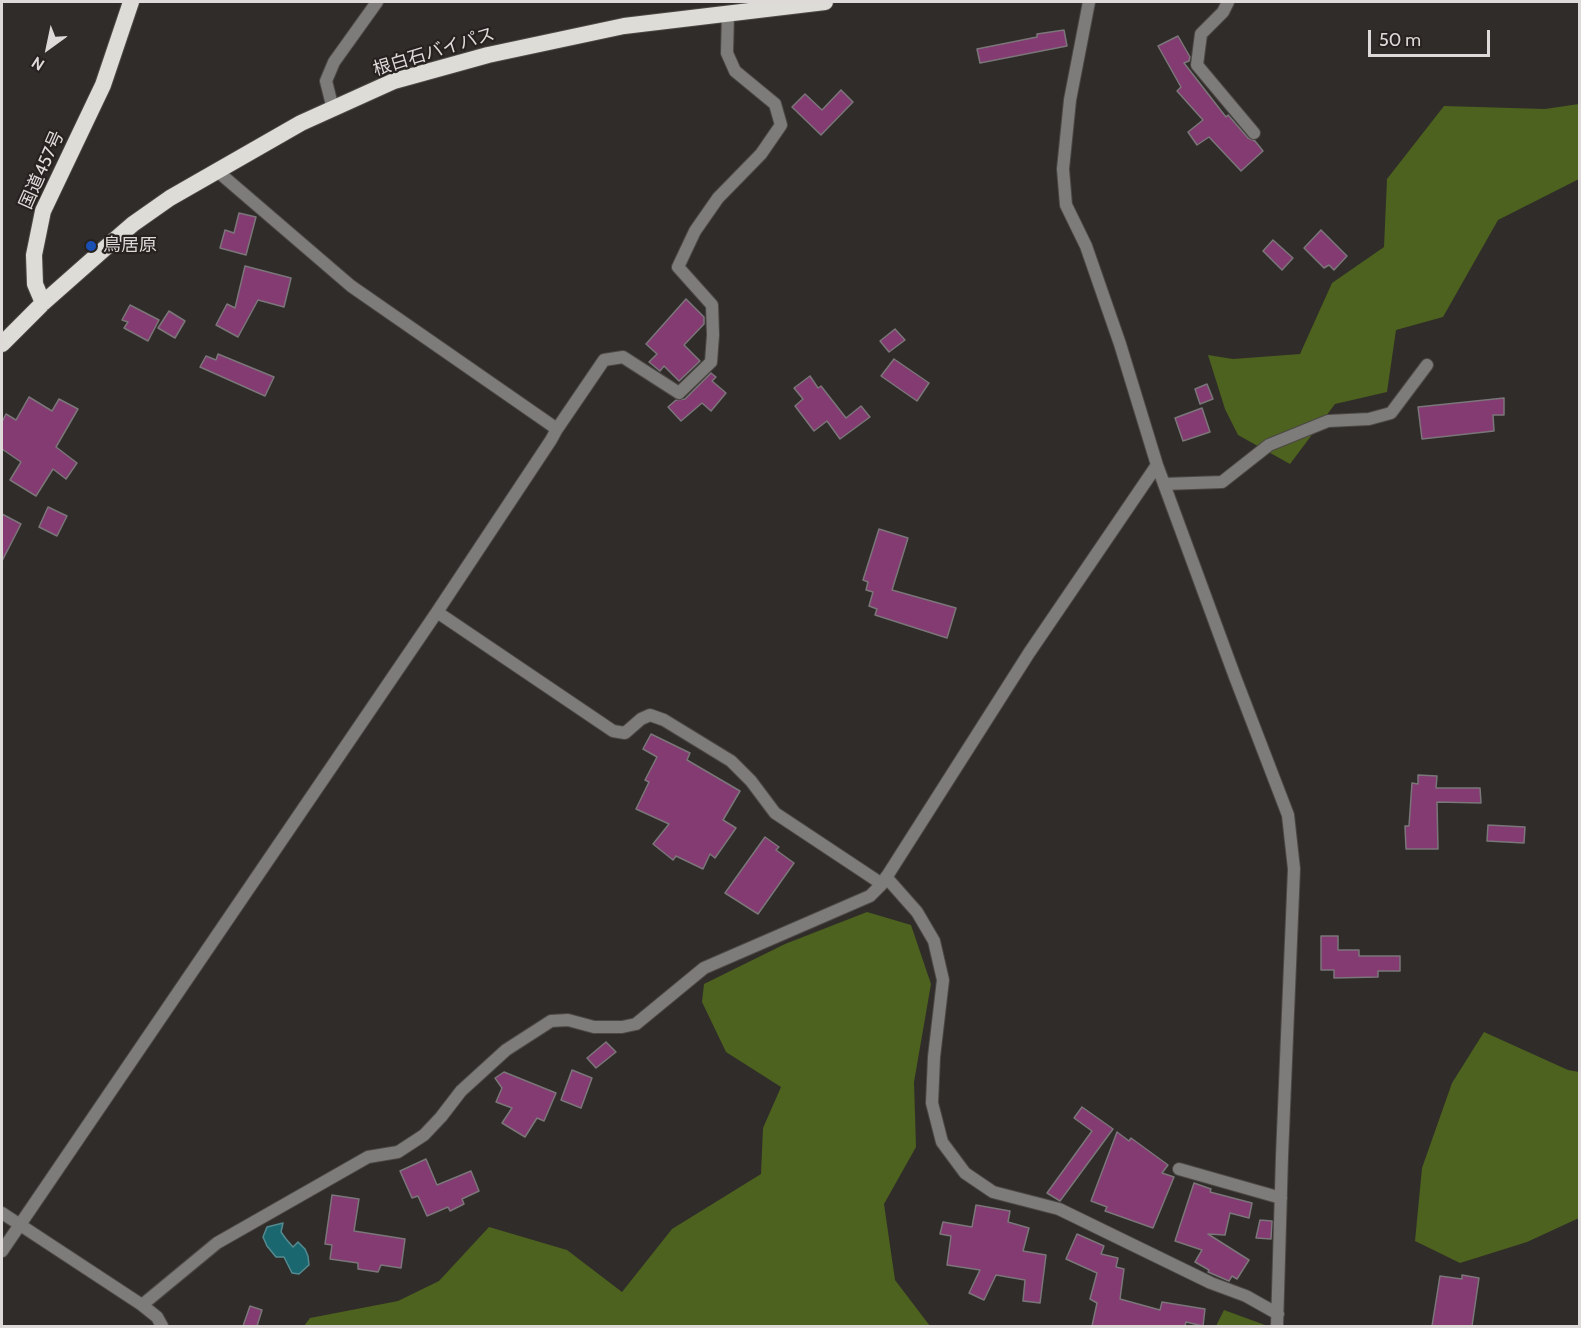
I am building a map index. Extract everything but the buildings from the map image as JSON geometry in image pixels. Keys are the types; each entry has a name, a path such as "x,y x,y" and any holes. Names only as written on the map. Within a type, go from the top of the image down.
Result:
{"highway":[{"name":"国道457号","path":"44,303 35,284 34,255 43,211 103,86 131,2"},
{"name":"根白石バイパス","path":"44,303 133,224 170,198 301,123 394,81 488,55 624,26 825,2"},
{"path":"2,344 44,303"}],"street":[{"path":"333,109 326,81 334,62 377,2"},
{"path":"1089,2 1070,100 1063,169 1066,205 1086,246 1120,344 1157,465 1288,815 1294,869 1278,1320"},
{"path":"1227,2 1223,12 1201,34 1197,64 1254,134"},
{"path":"2,1251 437,612 604,360 623,357 679,393 711,362 712,305 678,267 694,231 718,198 761,154 781,125 775,104 735,72 727,53 728,13"},
{"path":"216,170 351,286 557,429"},
{"path":"1164,484 1222,482 1269,445 1328,421 1368,419 1391,413 1427,365"},
{"path":"142,1305 217,1243 368,1157 398,1152 424,1135 461,1091 506,1050 551,1021 568,1020 594,1027 622,1027 636,1024 704,968 870,896 884,881 1029,653 1157,465"},
{"path":"437,612 614,731 625,733 640,719 650,715 664,720 731,761 751,781 775,813 884,881 916,912 934,941 943,980 934,1057 932,1103 942,1142 965,1173 993,1192 1059,1209 1211,1283 1246,1296 1278,1320"},
{"path":"1179,1169 1281,1198"},
{"path":"2,1213 142,1305 157,1317 162,1326"}],"green space":[{"path":"1579,104 1579,179 1498,220 1443,317 1396,330 1387,392 1335,404 1290,464 1238,435 1225,409 1208,355 1233,359 1300,354 1332,283 1384,247 1387,179 1444,106 1545,109"},
{"path":"867,912 911,925 931,984 914,1082 916,1147 884,1204 895,1280 930,1326 304,1326 310,1318 398,1301 439,1281 489,1227 567,1250 622,1292 672,1229 761,1174 763,1128 781,1087 726,1052 702,1002 704,984 785,944"},
{"path":"1484,1032 1568,1070 1579,1072 1579,1218 1527,1242 1460,1263 1415,1241 1422,1168 1452,1083"},
{"path":"1224,1310 1265,1325 1265,1326 1216,1326"}],"water":[{"path":"283,1223 281,1232 286,1239 293,1247 298,1242 308,1256 309,1265 299,1274 292,1273 284,1257 276,1257 263,1237 267,1227"}],"place":[{"name":"鳥居原","path":"91,246"}]}
